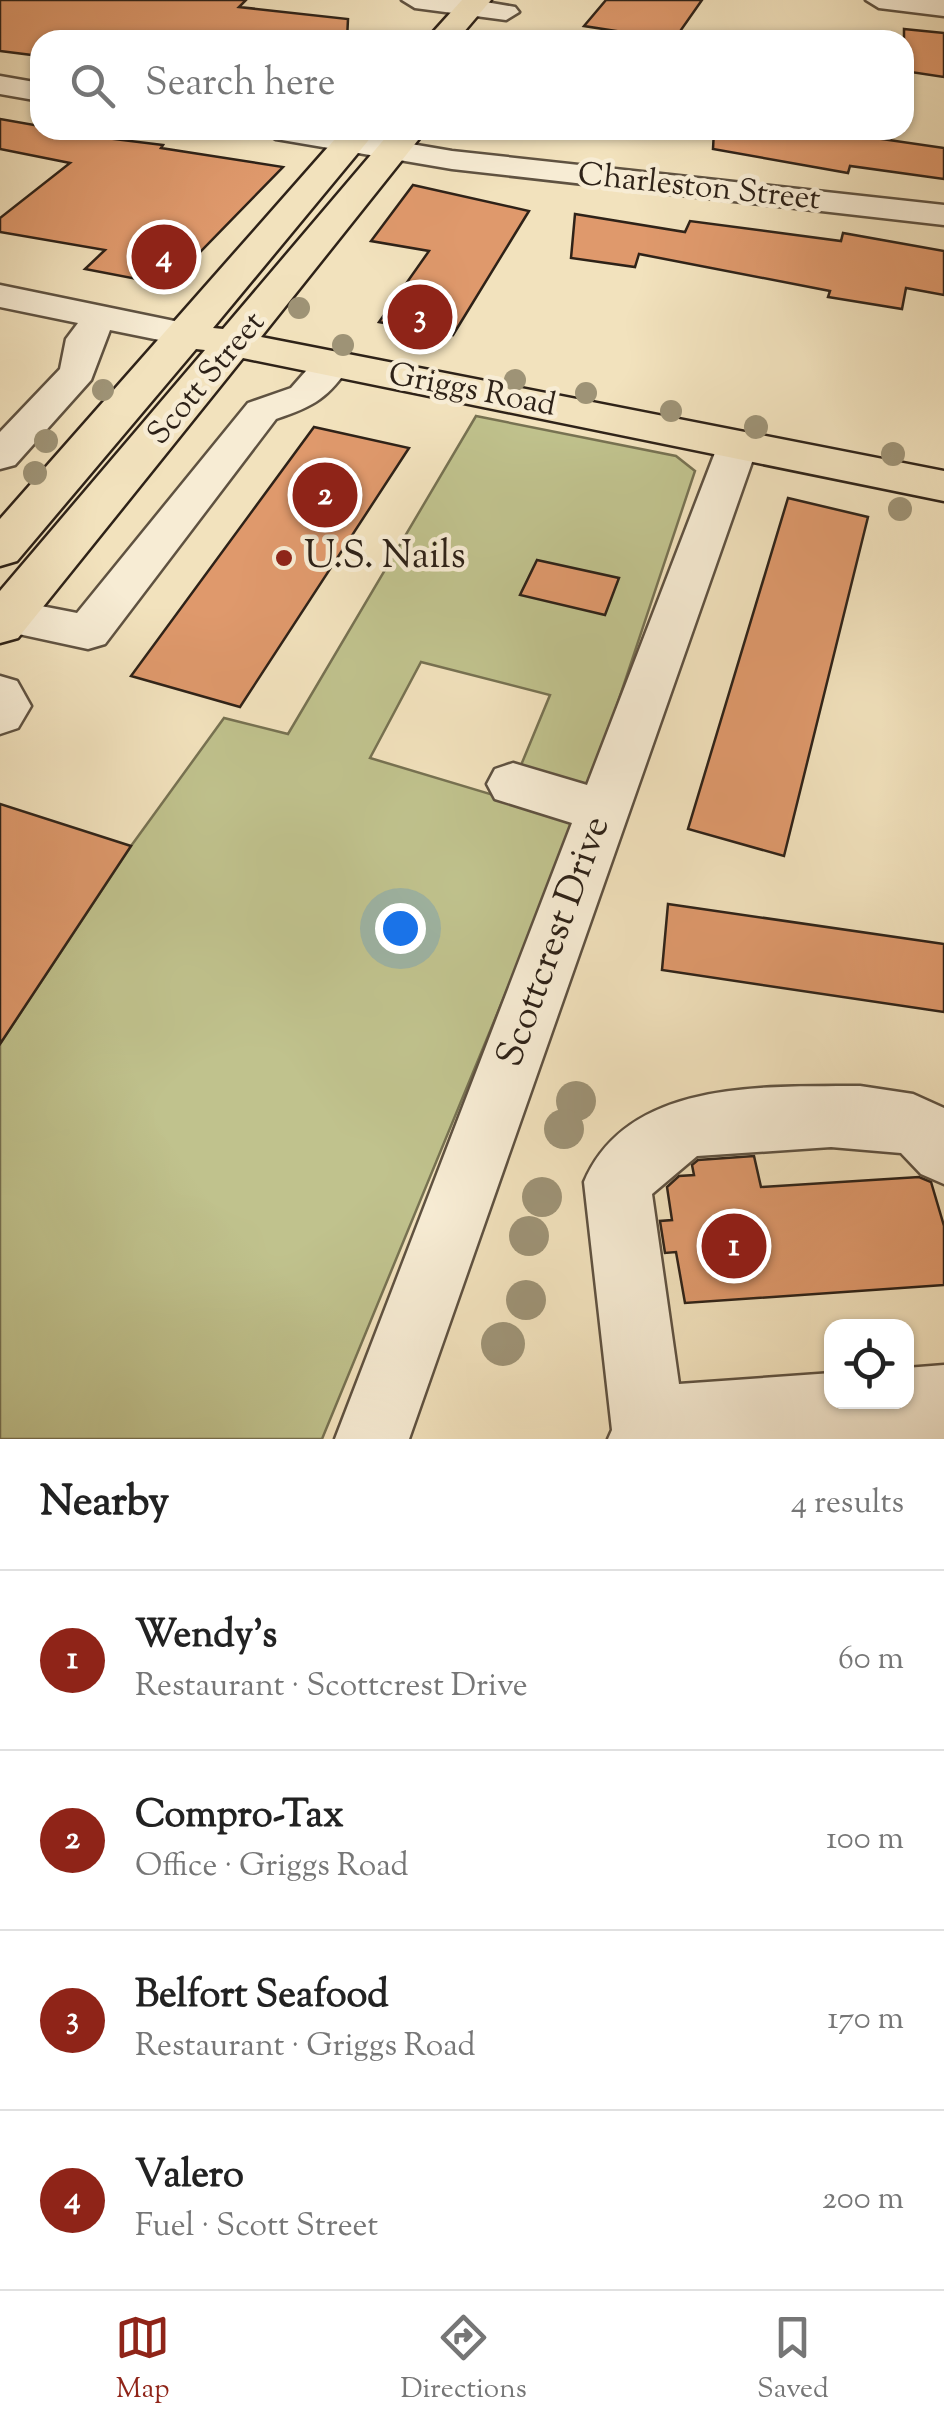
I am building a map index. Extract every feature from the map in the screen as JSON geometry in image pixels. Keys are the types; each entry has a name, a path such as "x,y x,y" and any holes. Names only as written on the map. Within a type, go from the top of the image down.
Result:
{"main road":[{"path":"450,30 474,4"},
{"path":"491,30 510,6"},
{"name":"Scott Street","path":"0,550 189,335 352,140"},
{"name":"Scott Street","path":"3,618 237,344 402,140"},
{"name":"Griggs Road","path":"189,335 944,486"}],"street":[{"path":"415,0 510,6"},
{"path":"879,0 944,8"},
{"path":"0,85 30,90"},
{"name":"Charleston Street","path":"402,140 618,180 944,215"},
{"name":"Griggs Road","path":"0,296 189,335"},
{"path":"0,456 78,372 85,339 101,317"},
{"path":"3,618 88,632 262,411 305,396 333,363"},
{"path":"44,410 109,426"},
{"name":"Scottcrest Drive","path":"372,1439 738,445"},
{"path":"0,694 6,706 0,715"},
{"path":"513,784 604,812"},
{"path":"944,1152 941,1143 912,1124 866,1116 686,1127 644,1155 617,1182 647,1436 682,1420 944,1402"}],"green space":[{"path":"476,416 676,456 695,471 588,792 519,770 550,695 421,662 370,758 577,820 322,1439 0,1439 0,1044 131,846 224,718 288,734"}],"building":[{"path":"0,0 246,0 239,7 348,19 347,30 30,30 30,55 0,51"},
{"path":"606,0 702,0 681,30 584,26"},
{"path":"914,30 944,33 944,77 914,72"},
{"path":"0,119 30,124 30,140 122,140 283,167 168,285 85,269 105,250 0,232 0,218 70,163 0,149"},
{"path":"713,140 889,140 944,148 944,179 850,166 848,173 713,149"},
{"path":"413,185 529,211 453,335 379,322 429,251 371,241"},
{"path":"575,214 685,232 690,221 841,241 843,233 944,251 944,295 906,288 902,309 828,297 830,291 639,254 635,267 571,258"},
{"path":"314,427 409,448 240,707 131,676"},
{"path":"788,498 868,517 784,856 688,829"},
{"path":"537,560 619,578 605,615 520,595"},
{"path":"0,804 131,846 0,1044"},
{"path":"668,904 944,944 944,1012 662,970"},
{"path":"754,1156 761,1187 919,1177 931,1182 944,1226 944,1285 685,1303 676,1252 665,1253 660,1221 672,1220 667,1187 679,1176 694,1175 692,1165 698,1160"}],"place":[{"name":"Valero","path":"164,257"},
{"name":"Belfort Seafood","path":"420,317"},
{"name":"Compro-Tax","path":"325,495"},
{"name":"U.S. Nails","path":"284,558"},
{"name":"Wendy's","path":"734,1246"}]}
